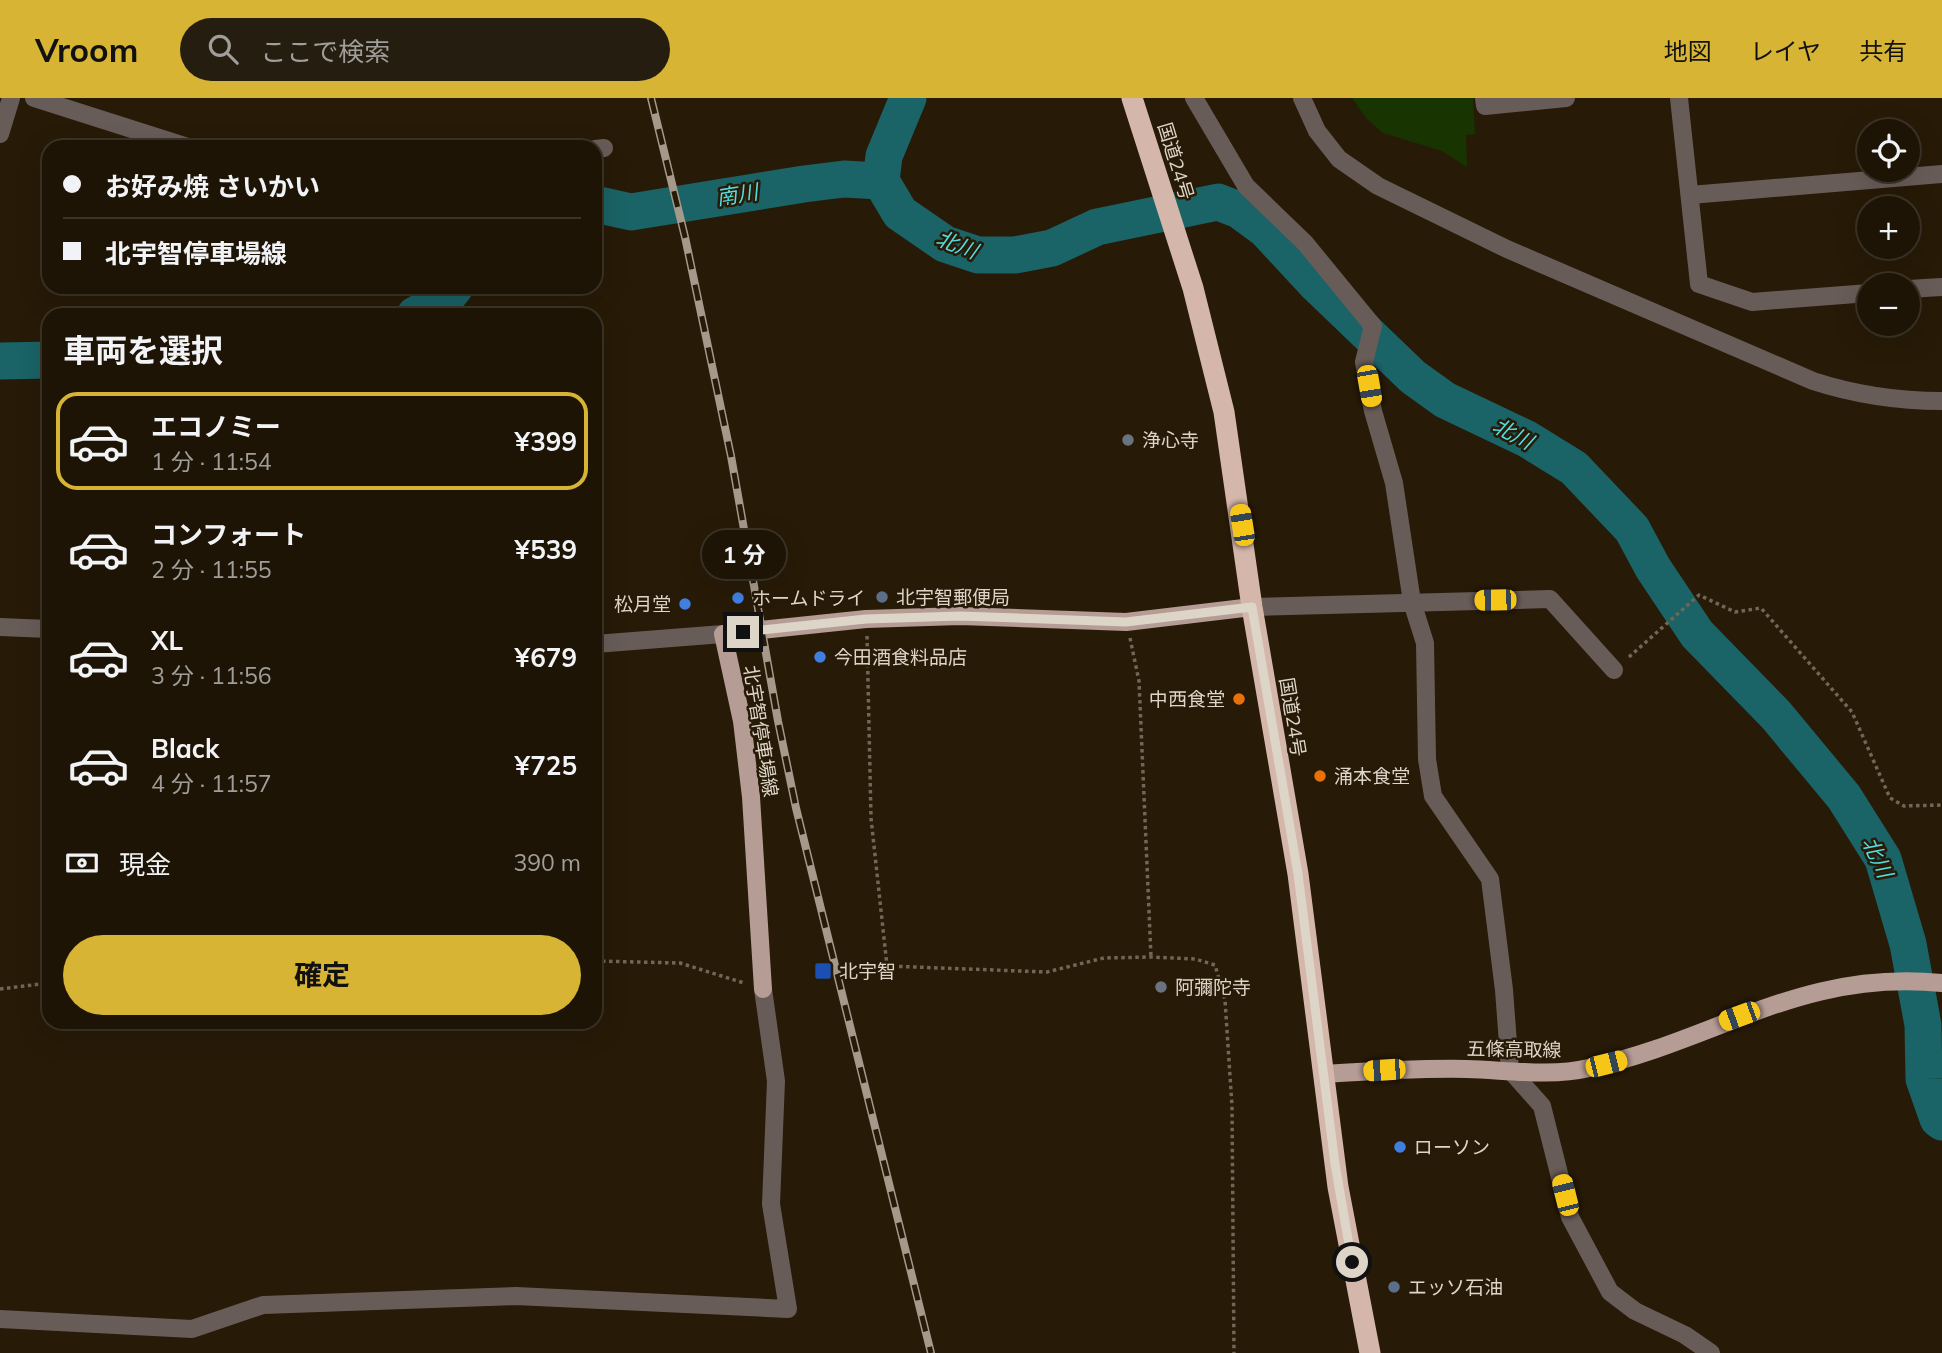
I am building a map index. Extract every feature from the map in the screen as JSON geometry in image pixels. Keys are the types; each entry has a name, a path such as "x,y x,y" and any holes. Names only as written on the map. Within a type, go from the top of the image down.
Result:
{"highway":[{"name":"国道24号","path":"1132,98 1193,288 1217,375 1245,542 1252,607 1298,874 1338,1186 1370,1353"}],"main road":[{"path":"723,634 866,619 960,616 1126,622 1252,607"},
{"name":"北宇智停車場線","path":"723,634 742,721 751,797 763,989"},
{"name":"五條高取線","path":"1324,1074 1384,1070 1586,1069 1669,1044 1776,1002 1857,983 1934,982"}],"street":[{"path":"1,125 11,98"},
{"path":"34,98 166,140"},
{"path":"1194,98 1246,186 1305,243 1373,326 1364,362 1373,411 1394,483 1412,602 1425,643 1427,759 1433,796 1490,879 1504,990 1510,1070 1542,1106 1570,1217 1610,1292 1635,1311 1685,1335 1711,1353"},
{"path":"1302,98 1317,131 1339,159 1378,186 1507,249 1813,381 1845,391 1900,401 1942,401"},
{"path":"1484,98 1485,106 1566,98"},
{"path":"1679,98 1699,284 1752,302 1857,294"},
{"path":"1690,195 1942,174"},
{"path":"1920,288 1942,287 1942,292"},
{"path":"1252,607 1550,599 1614,670"},
{"path":"0,627 42,629"},
{"path":"602,643 723,634"},
{"path":"0,1319 192,1329 263,1305 516,1296 788,1309 771,1203 776,1081 763,989"}],"path":[{"path":"1614,670 1699,595 1735,612 1761,608 1852,712 1891,799 1904,806 1942,805"},
{"path":"866,619 871,818 887,966 1047,972 1104,958 1151,957 1195,958 1215,965 1225,1000 1232,1106 1234,1353"},
{"path":"1126,622 1139,681 1151,957"},
{"path":"602,961 680,963 763,989"},
{"path":"0,989 42,984"}],"green space":[{"path":"1352,98 1473,98 1475,134 1466,135 1467,167 1442,151 1383,133 1366,118"}],"waterway":[{"name":"北川","path":"908,98 884,156 881,181 900,213 945,244 978,255 1015,255 1052,248 1097,227 1218,202 1239,210 1265,229 1316,284 1413,377 1445,400 1527,439 1574,468 1632,529 1653,568 1697,634 1776,715 1844,797 1883,859 1908,944 1923,1025 1924,1079 1938,1119 1942,1122"},
{"name":"南川","path":"602,206 631,212 844,179 881,181"},
{"name":"南川","path":"428,308 449,294"},
{"name":"南川","path":"0,361 42,360"}],"railway":[{"path":"651,98 685,237 731,456 796,808 931,1353"}],"place":[{"name":"浄心寺","path":"1128,440"},
{"name":"北宇智郵便局","path":"882,597"},
{"name":"ホームドライ","path":"738,598"},
{"name":"松月堂","path":"685,604"},
{"name":"今田酒食料品店","path":"820,657"},
{"name":"中西食堂","path":"1239,699"},
{"name":"涌本食堂","path":"1320,776"},
{"name":"北宇智","path":"823,971"},
{"name":"阿彌陀寺","path":"1161,987"},
{"name":"ローソン","path":"1400,1147"},
{"name":"エッソ石油","path":"1394,1287"}],"route":[{"path":"743,632 866,619 960,616 1126,622 1252,607 1298,874 1338,1186 1352,1262"}]}
